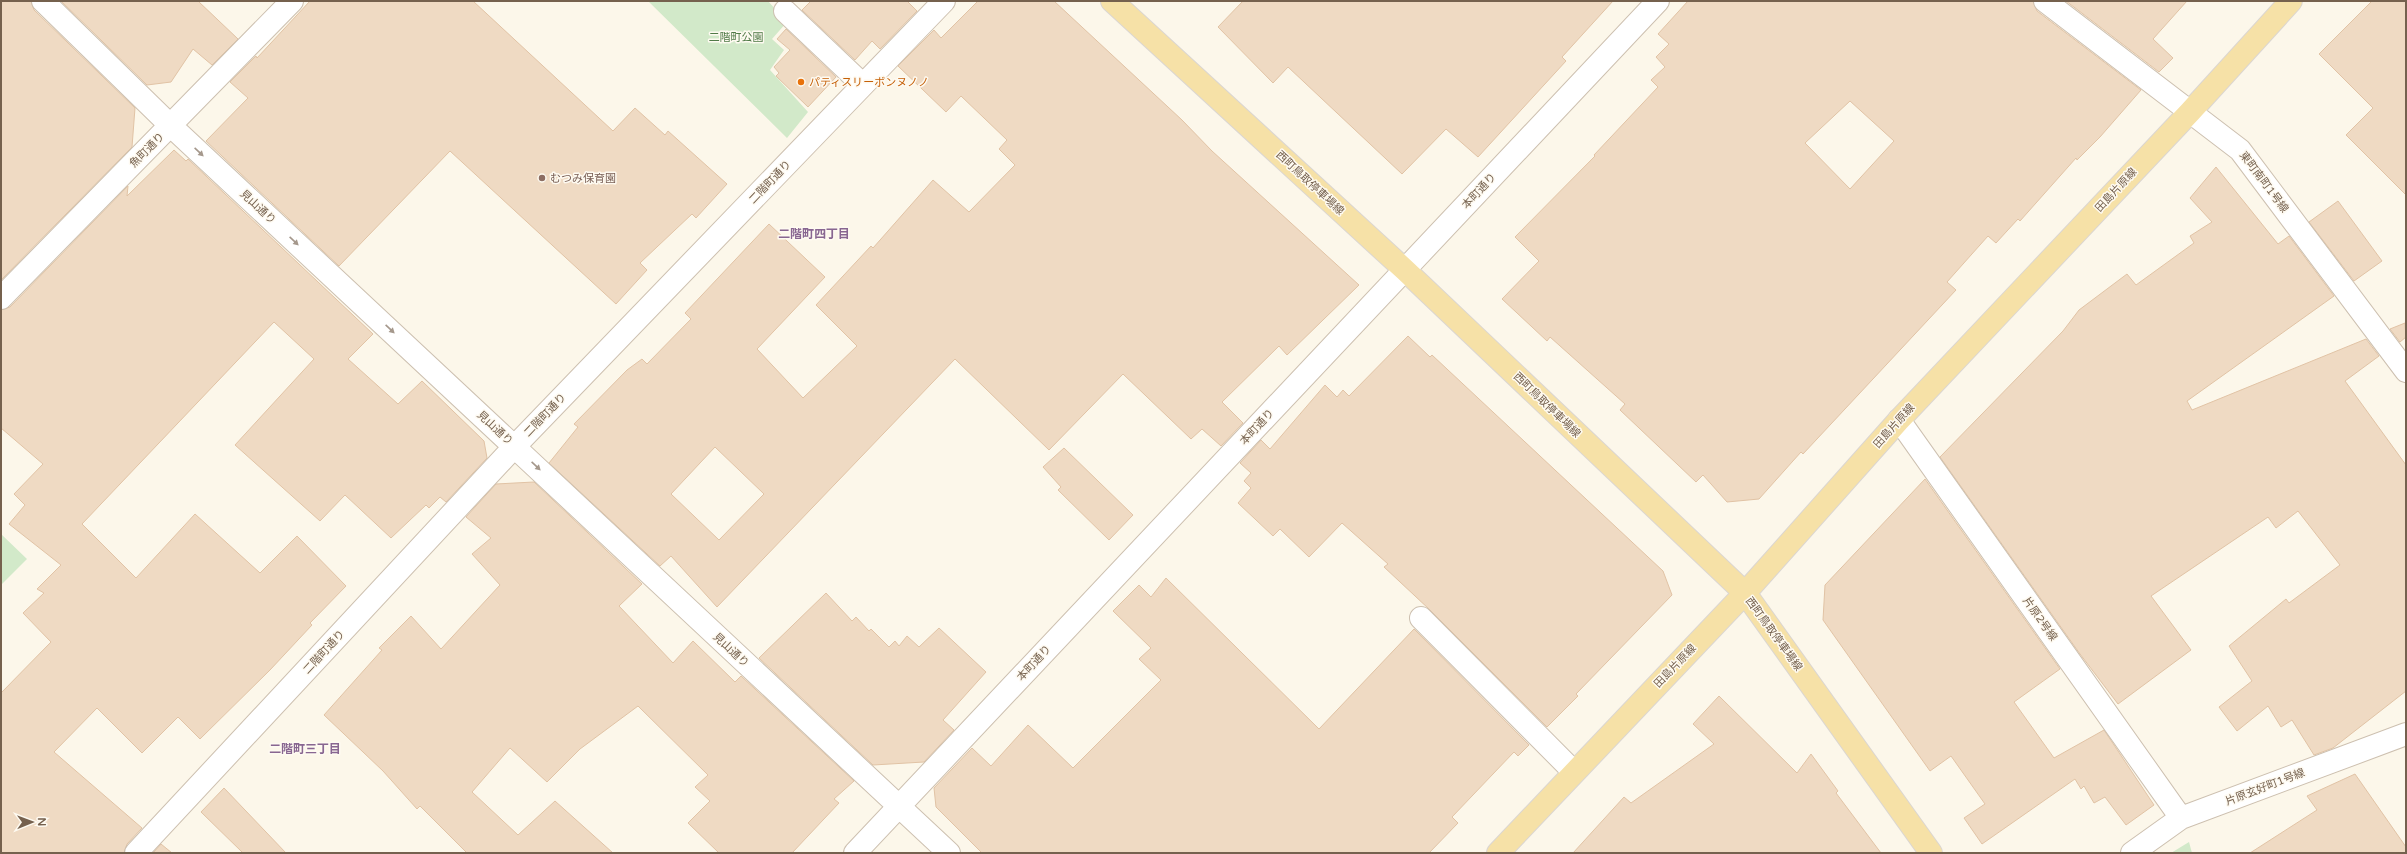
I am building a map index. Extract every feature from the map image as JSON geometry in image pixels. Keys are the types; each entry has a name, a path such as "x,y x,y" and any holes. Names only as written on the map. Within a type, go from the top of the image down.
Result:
{"main road":[{"name":"西町鳥取停車場線","path":"1112,1 1405,270 1745,593 1931,853"},
{"name":"田島片原線","path":"1498,853 1745,593 1899,420 2190,112 2291,1"}],"street":[{"name":"見山通り","path":"43,1 171,126 515,446 898,807 949,853"},
{"name":"魚町通り","path":"1,298 292,1"},
{"name":"二階町通り","path":"136,853 515,446 944,1"},
{"name":"本町通り","path":"854,853 1658,1"},
{"name":"東町南町1号線","path":"2045,1 2240,150 2406,371"},
{"path":"785,11 863,85"},
{"name":"片原2号線","path":"1899,420 2181,818"},
{"path":"1421,618 1574,772"},
{"name":"片原玄好町1号線","path":"2132,853 2181,818 2406,734"}],"green space":[{"name":"二階町公園","path":"648,1 768,1 787,22 772,39 784,50 770,70 808,112 787,138"},
{"path":"1,534 27,559 1,585"},
{"path":"2189,842 2192,853 2171,853"}],"building":[{"path":"1,1 31,1 34,10 135,108 132,147 1,280"},
{"path":"61,1 198,1 238,39 212,65 193,49 171,82 147,85"},
{"path":"310,1 473,1 613,131 635,108 665,135 668,131 727,184 696,218 692,214 640,263 647,270 616,304 450,151 339,266 206,141 248,98 230,82 256,56 257,58"},
{"path":"811,1 907,1 917,11 880,49 872,41 855,60 802,10"},
{"path":"978,1 1054,1 1182,120 1212,151 1359,285 1287,355 1279,346 1222,402 1243,423 1221,446 1202,429 1191,439 1123,374 1049,450 955,359 717,607 671,556 660,566 549,463 578,427 574,424 627,370 642,359 647,364 691,319 685,313 769,224 825,277 757,349 803,398 857,346 816,305 871,246 873,248 933,180 969,212 1015,165 999,149 1007,140 961,96 946,112 898,66 934,30 941,38","holes":["715,447 764,494 719,540 671,494"]},
{"path":"1243,1 1613,1 1562,57 1566,61 1478,157 1446,129 1402,174 1288,67 1273,83 1218,27"},
{"path":"1688,1 2033,1 2037,11 2141,90 2100,137 2077,160 2076,158 2020,221 2018,219 1996,243 1988,236 1947,282 1956,290 1803,454 1801,452 1759,499 1727,502 1703,475 1696,482 1620,410 1625,404 1550,337 1547,341 1502,299 1539,261 1515,237 1595,156 1594,155 1658,87 1651,80 1665,67 1656,57 1669,44 1658,34","holes":["1850,101 1894,141 1850,189 1805,143"]},
{"path":"2066,1 2187,1 2153,39 2173,58 2159,72"},
{"path":"2372,1 2406,1 2406,195 2346,135 2373,108 2319,54"},
{"path":"786,29 836,77 808,107 776,76 779,73 774,67 790,50 777,39"},
{"path":"174,150 186,161 188,159 373,334 348,359 398,404 422,381 484,441 487,458 446,502 440,497 429,508 426,505 391,538 345,495 320,521 235,445 314,359 274,322 82,524 136,578 195,514 260,573 297,536 346,586 310,623 312,625 270,670 200,739 178,717 142,753 97,708 54,752 142,828 127,844 124,853 1,853 1,693 51,642 23,613 44,593 37,589 61,565 9,524 25,505 14,494 43,464 1,428 1,310 10,307 128,186 127,196"},
{"path":"2216,167 2278,244 2289,236 2334,296 2187,401 2192,410 2366,339 2379,356 2345,381 2406,465 2406,691 2333,748 2314,755 2292,720 2281,727 2268,706 2237,731 2219,707 2252,681 2229,646 2286,599 2289,603 2340,565 2298,511 2276,528 2268,517 2151,596 2191,650 2118,704 2080,654 1940,457 2063,331 2079,310 2127,274 2136,285 2194,243 2190,236 2212,222 2190,198"},
{"path":"2338,201 2382,261 2354,281 2309,222"},
{"path":"2405,323 2406,337 2400,342 2390,329"},
{"path":"1408,336 1430,357 1432,355 1663,571 1672,595 1576,694 1578,696 1547,727 1430,610 1384,567 1388,564 1342,523 1309,557 1280,529 1273,536 1238,503 1251,488 1244,481 1251,473 1240,463 1261,440 1270,449 1325,385 1337,397 1343,390 1349,396"},
{"path":"1064,448 1133,515 1109,540 1058,490 1061,487 1043,467"},
{"path":"1925,479 2060,669 2014,702 2054,758 2104,730 2154,805 2126,825 2105,797 2094,803 2084,786 2081,789 2075,779 1982,844 1964,818 1985,804 1951,756 1930,771 1823,620 1825,585"},
{"path":"534,482 642,584 619,606 673,663 693,641 735,682 741,676 854,781 834,799 839,803 792,853 719,853 688,823 710,801 695,787 708,775 638,706 580,749 547,782 510,748 472,792 518,835 555,801 613,853 467,853 420,806 417,809 383,771 324,715 382,650 379,648 411,616 441,649 500,585 472,554 491,538 466,517 496,484"},
{"path":"1166,578 1319,729 1414,629 1529,745 1518,756 1514,752 1452,817 1458,823 1429,853 982,853 936,807 934,788 972,748 991,766 1028,725 1073,768 1161,680 1139,659 1151,648 1113,611 1139,585 1151,597"},
{"path":"826,593 852,621 856,617 869,631 871,629 889,647 895,641 899,646 907,636 919,647 939,628 986,672 943,720 954,730 924,762 873,765 759,658"},
{"path":"1719,696 1797,773 1811,754 1838,791 1836,793 1881,853 1573,853 1624,797 1631,803 1714,744 1693,724"},
{"path":"2355,774 2406,847 2406,853 2250,853 2317,810 2307,796"},
{"path":"224,788 286,853 243,853 201,812"},
{"path":"161,844 172,853 153,853"}],"place":[{"name":"パティスリーボンヌノノ","path":"801,82"},
{"name":"むつみ保育園","path":"542,178"}],"district":[{"name":"二階町四丁目","path":"814,234"},
{"name":"二階町三丁目","path":"305,749"}]}
